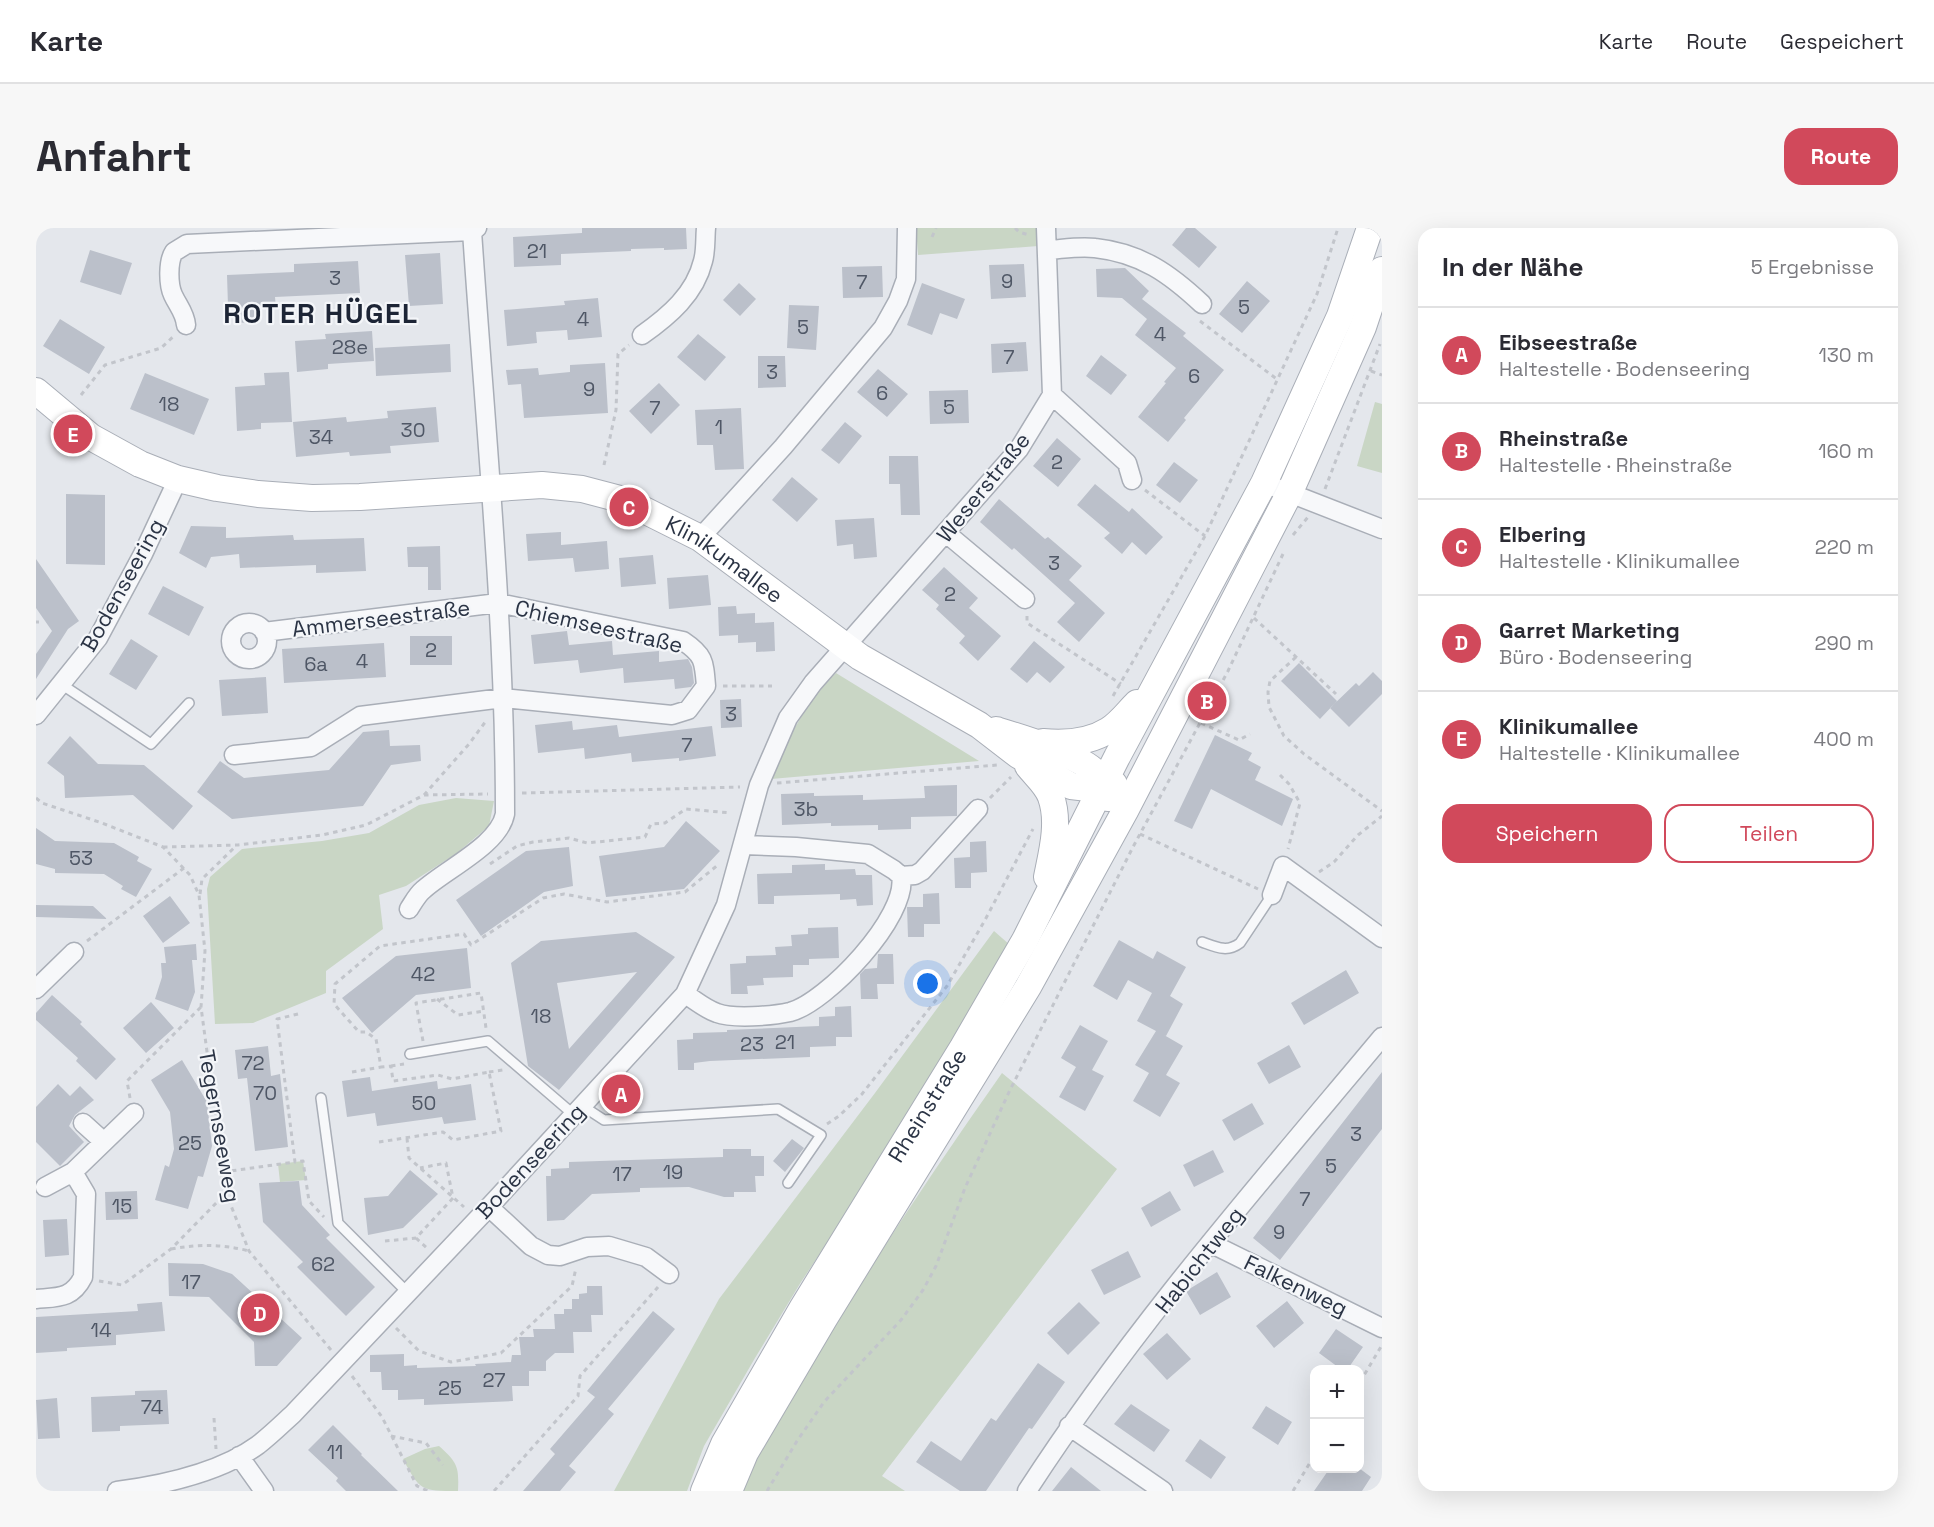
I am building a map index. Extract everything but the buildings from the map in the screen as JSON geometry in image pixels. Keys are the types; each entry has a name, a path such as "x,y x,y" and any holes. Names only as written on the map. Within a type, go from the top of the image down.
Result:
{"street":[{"path":"642,335 672,314 695,282 704,260 706,228"},
{"path":"700,538 783,447 883,328 898,301 906,279 907,228"},
{"path":"1046,228 1052,395 1127,463 1132,480"},
{"name":"Rheinstraße","path":"704,1491 724,1444 802,1306 963,1047 1025,940 1154,686 1264,483 1340,316 1371,228"},
{"path":"186,325 185,316 171,292 170,262 174,252 187,244 474,229"},
{"name":"Ammerseestraße","path":"409,909 421,891 488,841 503,824 505,793 503,698 474,229"},
{"path":"1048,250 1094,248 1128,255 1156,266 1182,285 1202,304"},
{"name":"Rheinstraße","path":"729,1491 745,1453 1029,987 1115,830 1289,495 1363,327 1382,270"},
{"name":"Klinikumallee","path":"36,391 91,437 140,464 178,479 217,488 312,498 542,485 582,489 624,500 700,538 845,646 918,692 979,725 1015,759 1071,786 1088,788 1122,783 1143,774"},
{"name":"Weserstraße","path":"845,646 1019,449 1052,395"},
{"name":"Bodenseering","path":"36,715 98,638 143,554 178,479"},
{"path":"1264,483 1289,495 1382,529"},
{"path":"946,533 1025,599"},
{"name":"Ammerseestraße","path":"264,632 498,603"},
{"name":"Chiemseestraße","path":"498,603 683,641 698,651 705,663 706,687"},
{"name":"Bodenseering","path":"117,1491 157,1484 218,1466 258,1444 293,1414 685,994 726,905 759,785 788,718 813,683 845,646"},
{"name":"Klinikumallee","path":"1015,759 1057,743 1076,742 1110,730 1154,686"},
{"path":"234,755 311,747 360,716 503,698 672,715 688,710 706,687"},
{"path":"1015,759 1044,785 1052,797 1055,835 1042,904"},
{"path":"1103,786 1112,806 1115,830"},
{"path":"744,845 868,854 901,876 915,875 922,871 978,809"},
{"path":"1272,895 1283,866 1382,938"},
{"path":"685,994 724,1015 777,1014 801,1008 821,995 880,934 889,920 901,890 901,876"},
{"path":"36,989 74,952"},
{"name":"Habichtweg","path":"1027,1491 1069,1426 1210,1243 1382,1037"},
{"path":"45,1187 73,1172 134,1113"},
{"path":"83,1123 104,1142"},
{"path":"36,1299 71,1293 83,1277 86,1194 73,1172"},
{"path":"483,1213 538,1251 548,1255 560,1256 580,1248 609,1246 646,1257 669,1274"},
{"name":"Falkenweg","path":"1210,1243 1382,1328"},
{"path":"1069,1426 1163,1491"},
{"path":"239,1456 264,1491"}],"lane":[{"path":"61,684 151,744 189,703"},
{"path":"1202,942 1226,950 1234,948 1240,943 1272,895"},
{"path":"410,1054 488,1041 517,1068 577,1110 604,1120 778,1109 822,1135 788,1183"},
{"path":"321,1098 338,1223 408,1293"}],"path":[{"path":"932,237 936,228"},
{"path":"1110,701 1205,536 1317,294 1338,228"},
{"path":"1202,304 1200,321 1278,380"},
{"path":"81,394 105,365 161,348 186,325"},
{"path":"604,465 616,410 618,354 642,335"},
{"path":"1292,537 1318,505 1382,339"},
{"path":"1371,371 1382,375"},
{"path":"1132,480 1205,536"},
{"path":"767,1491 824,1402 901,1320 923,1290 936,1266 965,1188 1009,1092 1140,834 1201,723 1287,547"},
{"path":"1025,599 1027,623 1121,684"},
{"path":"1254,618 1335,694"},
{"path":"1296,657 1270,681 1268,692 1269,706 1284,736 1304,754 1382,811"},
{"path":"706,687 772,687"},
{"path":"163,847 237,845 321,835 366,825 424,795 469,744 503,698"},
{"path":"1201,723 1239,740 1250,735"},
{"path":"424,795 722,788 1015,759"},
{"path":"978,809 1015,759"},
{"path":"1281,775 1300,803 1293,834"},
{"name":"Tegernseeweg","path":"36,798 42,803 163,847 190,875 200,895 205,951 201,1007 226,1193 249,1251 341,1362 382,1418 417,1486 428,1491"},
{"path":"488,866 517,846 533,842 569,838 587,843 645,837 651,824 665,823 686,809 731,813"},
{"path":"1317,874 1334,862 1358,835 1382,816"},
{"path":"816,1131 839,1116 862,1094 947,986 1037,821"},
{"path":"1140,834 1244,882"},
{"path":"200,895 202,879 237,845"},
{"path":"381,1067 376,1039 373,1035 359,1032 334,1004 335,984 380,946 464,934 471,945 543,898 564,894 607,902 685,892 721,863"},
{"path":"74,952 184,868"},
{"path":"424,1051 416,1003 437,999 481,993 488,1041"},
{"path":"437,999 458,1015 483,1011"},
{"path":"134,1113 128,1081 201,1007"},
{"path":"296,1162 277,1019 298,1014"},
{"path":"352,1072 405,1064"},
{"path":"379,1142 443,1132 453,1140 501,1131 489,1072 452,1079 438,1075 393,1081 391,1066"},
{"path":"407,1138 409,1158 453,1198 483,1213"},
{"path":"223,1172 303,1161 309,1202 324,1218"},
{"path":"420,1168 446,1163 453,1198"},
{"path":"83,1277 122,1285 171,1249 226,1193"},
{"path":"385,1241 416,1238 453,1198"},
{"path":"171,1249 211,1244 249,1251"},
{"path":"384,1317 419,1351 451,1362 501,1353 572,1286 580,1248"},
{"path":"494,1491 578,1396 580,1376 669,1274"},
{"path":"1364,1374 1382,1345"},
{"path":"214,1418 218,1466"},
{"path":"391,1436 426,1443 442,1465"},
{"path":"1293,1491 1310,1463"}],"green space":[{"path":"916,228 1036,228 1038,246 918,255"},
{"path":"1375,402 1382,404 1382,473 1357,466"},
{"path":"836,673 979,761 771,779 798,723 814,698"},
{"path":"456,798 494,801 489,826 457,853 406,886 379,895 383,929 326,971 326,993 253,1023 215,1024 207,889 210,877 242,849 322,841 369,833 419,805"},
{"path":"994,931 1010,945 881,1162 801,1282 755,1358 704,1446 687,1491 614,1491 719,1299"},
{"path":"1002,1073 1117,1169 882,1476 905,1491 739,1491 831,1330"},
{"path":"303,1161 306,1180 280,1182 278,1164"},
{"path":"439,1446 454,1461 458,1476 458,1491 423,1487 414,1478 403,1459 425,1449"}],"place":[{"name":"Klinikumallee","path":"73,434"},
{"name":"Elbering","path":"629,507"},
{"name":"Rheinstraße","path":"1207,701"},
{"name":"Eibseestraße","path":"621,1094"},
{"name":"Garret Marketing","path":"260,1313"}],"district":[{"name":"ROTER HÜGEL","path":"321,313"}]}
